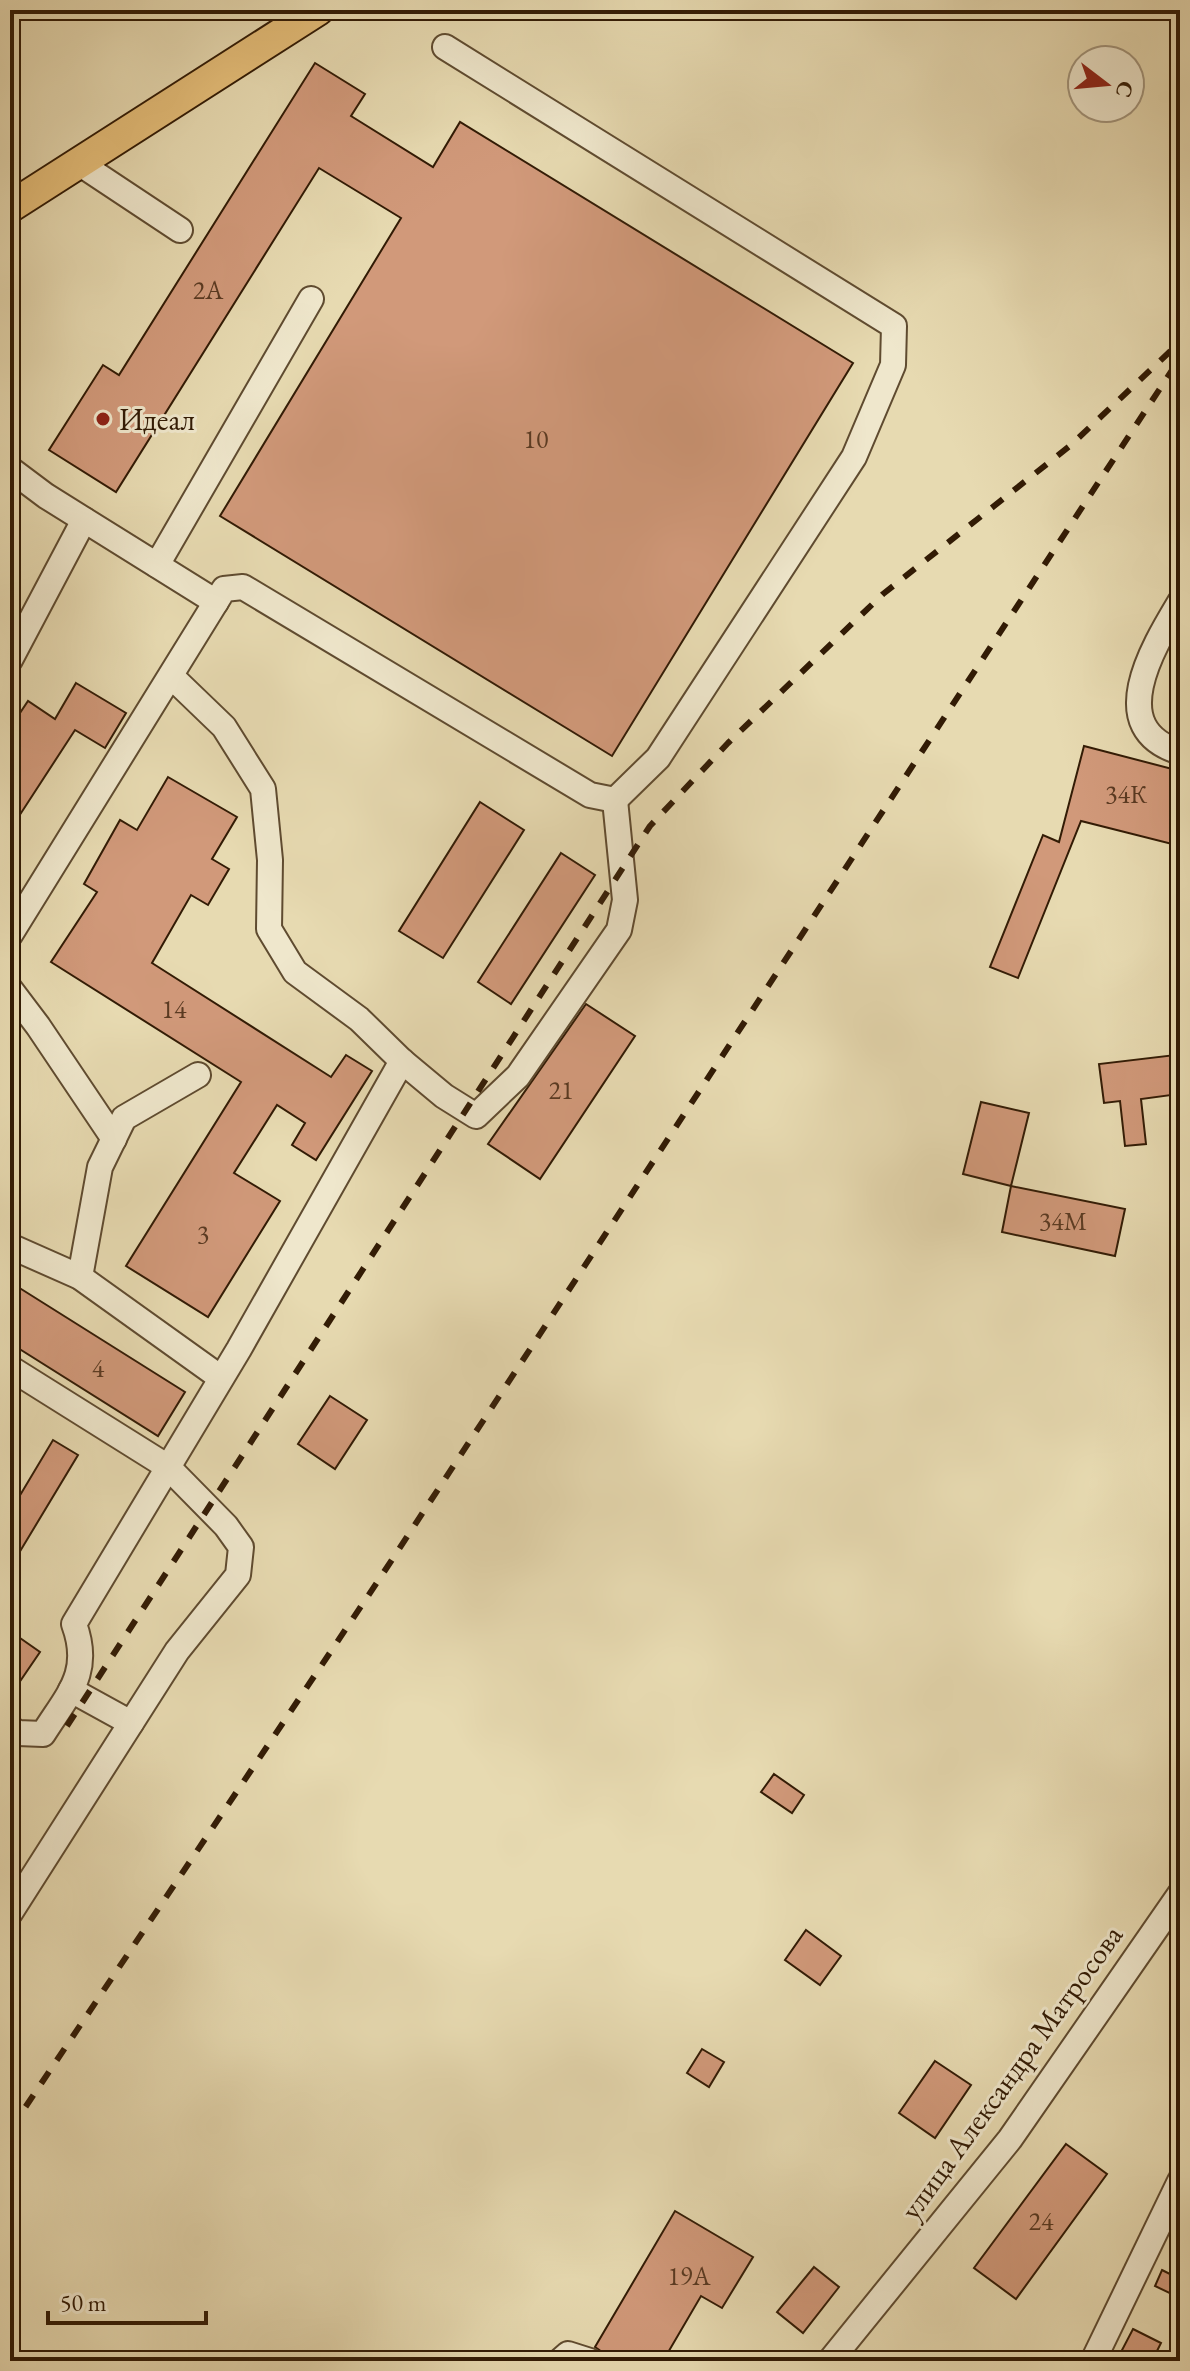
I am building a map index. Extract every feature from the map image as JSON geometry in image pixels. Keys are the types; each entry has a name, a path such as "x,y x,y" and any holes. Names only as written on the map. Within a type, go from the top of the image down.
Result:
{"main road":[{"path":"10,207 318,10"}],"street":[{"path":"445,47 894,326 893,365 854,457 658,758 615,800"},
{"path":"79,163 180,230"},
{"path":"157,565 311,299"},
{"path":"10,469 46,496 216,602"},
{"path":"10,660 84,520"},
{"path":"10,935 224,589 243,587 590,795 615,800"},
{"path":"1180,602 1161,635 1139,689 1137,704 1151,738 1166,748 1180,752"},
{"path":"171,676 224,727 263,789 270,860 269,929 295,972 359,1019 444,1096 476,1116 518,1076 619,930 625,900 615,800"},
{"path":"10,989 114,1139"},
{"path":"10,1728 18,1733 43,1734 77,1680 82,1646 74,1624 221,1378 402,1061"},
{"path":"80,1277 100,1167 124,1118 198,1075"},
{"path":"10,1246 80,1277 221,1378"},
{"path":"10,1368 168,1467 226,1526 241,1547 238,1575 177,1651 10,1913"},
{"path":"71,1690 131,1723"},
{"name":"улица Александра Матросова","path":"830,2361 1010,2139 1180,1894"},
{"path":"1093,2361 1180,2181"},
{"path":"560,2361 568,2354 590,2361"}],"building":[{"path":"315,63 365,94 351,116 433,167 460,122 853,363 612,756 220,516 401,218 319,168 116,492 49,450 103,365 119,375"},
{"path":"76,683 126,713 105,748 75,730 10,830 10,728 28,701 55,719"},
{"path":"1084,746 1180,771 1180,846 1081,821 1018,978 990,967 1043,835 1059,842"},
{"path":"168,777 237,817 212,859 229,869 208,905 191,895 152,963 331,1077 346,1055 372,1071 316,1160 292,1145 305,1123 277,1105 234,1173 280,1201 208,1317 126,1266 241,1082 51,962 97,892 84,884 120,820 137,830"},
{"path":"480,802 524,830 443,958 399,931"},
{"path":"561,853 595,875 511,1004 478,982"},
{"path":"586,1004 635,1036 540,1179 488,1144"},
{"path":"1175,1055 1179,1094 1141,1099 1146,1144 1125,1146 1120,1101 1104,1103 1099,1064"},
{"path":"981,1102 1029,1113 1011,1186 963,1174"},
{"path":"1011,1186 1125,1209 1115,1256 1002,1232"},
{"path":"10,1282 185,1392 158,1436 10,1343"},
{"path":"330,1396 367,1420 335,1469 298,1444"},
{"path":"53,1440 78,1455 10,1568 10,1512"},
{"path":"10,1631 40,1652 10,1696"},
{"path":"774,1774 804,1795 792,1813 761,1792"},
{"path":"806,1930 841,1956 820,1985 785,1960"},
{"path":"702,2049 724,2062 709,2087 687,2073"},
{"path":"935,2061 971,2085 935,2138 899,2113"},
{"path":"1066,2144 1107,2174 1016,2299 974,2268"},
{"path":"675,2211 753,2257 722,2308 701,2296 663,2361 615,2361 595,2347"},
{"path":"814,2267 839,2287 803,2333 777,2312"},
{"path":"1162,2270 1180,2279 1180,2298 1155,2286"},
{"path":"1133,2329 1161,2343 1152,2361 1140,2361 1121,2352"}],"railway":[{"path":"67,1726 650,826 728,743 883,594 1071,445 1180,342"},
{"path":"10,2130 378,1581 1180,358"}],"place":[{"name":"Идеал","path":"103,419"}]}
